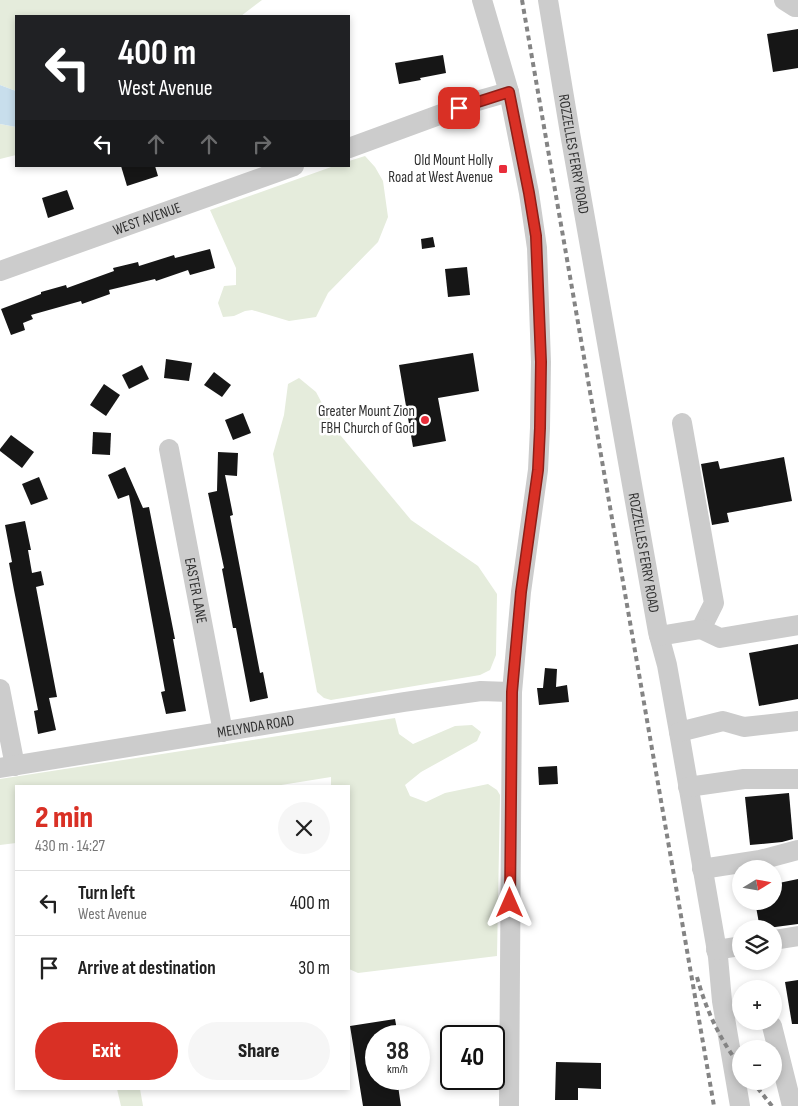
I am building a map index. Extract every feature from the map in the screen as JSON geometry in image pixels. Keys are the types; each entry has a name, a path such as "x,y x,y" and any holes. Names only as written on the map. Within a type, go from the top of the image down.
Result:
{"street":[{"path":"482,0 509,92 529,193 536,236 541,362 538,470 521,592 512,692 509,1106"},
{"name":"ROZZELLES FERRY ROAD","path":"548,0 659,636 667,665 679,732 740,1106"},
{"path":"784,0 798,7"},
{"path":"350,148 477,101 509,92"},
{"name":"WEST AVENUE","path":"0,271 291,167"},
{"path":"682,423 714,603 702,629"},
{"name":"EASTER LANE","path":"169,449 223,732"},
{"path":"659,636 702,629 720,638 798,625"},
{"path":"0,689 7,767"},
{"name":"MELYNDA ROAD","path":"7,767 481,691 512,692"},
{"path":"679,732 723,722 744,727 798,721"},
{"path":"688,787 744,779 798,779"},
{"path":"702,869 760,860 798,850"},
{"path":"782,939 798,936"},
{"path":"716,950 732,947"},
{"path":"773,1030 792,1106"}],"green space":[{"path":"0,0 262,0 242,15 15,15 15,91 0,85"},
{"path":"0,124 15,127 15,155 0,159"},
{"path":"365,156 375,167 383,181 388,217 378,242 328,293 316,317 289,321 252,310 234,316 223,317 218,303 224,286 236,285 236,268 210,210 331,167 350,167 350,161"},
{"path":"299,378 316,392 336,430 411,520 478,566 497,594 496,655 490,670 480,675 331,700 324,698 317,692 273,454 284,415 288,384"},
{"path":"395,718 399,734 413,744 455,726 472,725 481,732 477,741 421,772 405,785 410,796 426,802 445,793 488,784 497,790 500,795 497,956 358,973 350,969 350,785 331,785 331,777 281,785 15,785 15,843 0,845 0,779"},
{"path":"117,1090 140,1090 143,1106 121,1106"}],"water":[{"path":"0,85 15,91 15,127 0,124"}],"building":[{"path":"798,29 798,68 773,72 767,34"},
{"path":"443,55 446,73 399,84 395,63"},
{"path":"121,167 155,167 158,176 127,186"},
{"path":"67,190 74,209 48,218 42,198"},
{"path":"433,237 435,247 422,249 421,239"},
{"path":"210,249 215,268 190,275 188,270 156,281 155,279 109,290 110,294 82,304 81,301 31,315 33,319 23,323 25,330 11,335 1,309 41,294 41,292 66,285 67,288 114,271 113,268 138,262 139,266 174,255 175,258"},
{"path":"467,267 470,295 448,297 445,269"},
{"name":"Greater Mount Zion FBH Church of God","path":"473,353 479,391 438,398 446,441 413,447 399,365"},
{"path":"166,359 192,363 189,381 164,378"},
{"path":"142,365 149,379 129,389 122,375"},
{"path":"214,372 231,385 222,397 204,385"},
{"path":"104,384 120,395 106,416 90,405"},
{"path":"243,413 251,433 233,440 225,420"},
{"path":"93,432 111,433 110,455 92,454"},
{"path":"11,435 34,452 22,468 0,451"},
{"path":"218,452 238,453 237,476 225,475 233,515 230,516 260,673 263,672 268,698 250,702 236,628 233,628 222,569 224,568 208,493 217,491"},
{"path":"784,457 792,501 727,513 729,522 712,525 701,464 718,461 720,469"},
{"path":"125,467 143,508 149,507 175,639 173,639 186,711 166,714 161,692 165,691 129,495 118,499 108,475"},
{"path":"39,477 48,499 31,505 22,484"},
{"path":"25,521 31,550 28,550 32,573 41,571 44,585 36,587 57,697 49,698 56,730 38,734 34,711 38,710 9,563 12,562 5,525"},
{"path":"798,644 798,699 759,706 749,653"},
{"path":"545,668 557,669 556,687 567,685 569,702 539,705 537,688 543,688"},
{"path":"557,766 558,784 539,785 538,767"},
{"path":"789,793 793,839 750,845 745,797"},
{"path":"798,879 798,924 782,926 782,920 758,920 757,910 782,910 782,882"},
{"path":"798,980 798,1024 792,1024 785,982"},
{"path":"395,1019 396,1025 365,1025 365,1090 399,1090 401,1106 363,1106 350,1026"},
{"path":"556,1062 601,1063 601,1089 578,1088 578,1100 555,1100"}],"railway":[{"path":"522,0 714,1106"},
{"path":"697,977 714,1024 732,1054"},
{"path":"759,1090 772,1106"}],"place":[{"name":"Old Mount Holly Road at West Avenue","path":"503,169"},
{"name":"Greater Mount Zion FBH Church of God","path":"425,420"}],"route":[{"path":"459,108 509,92 536,236 541,344 540,428 538,470 521,592 512,692 510,903"}]}
